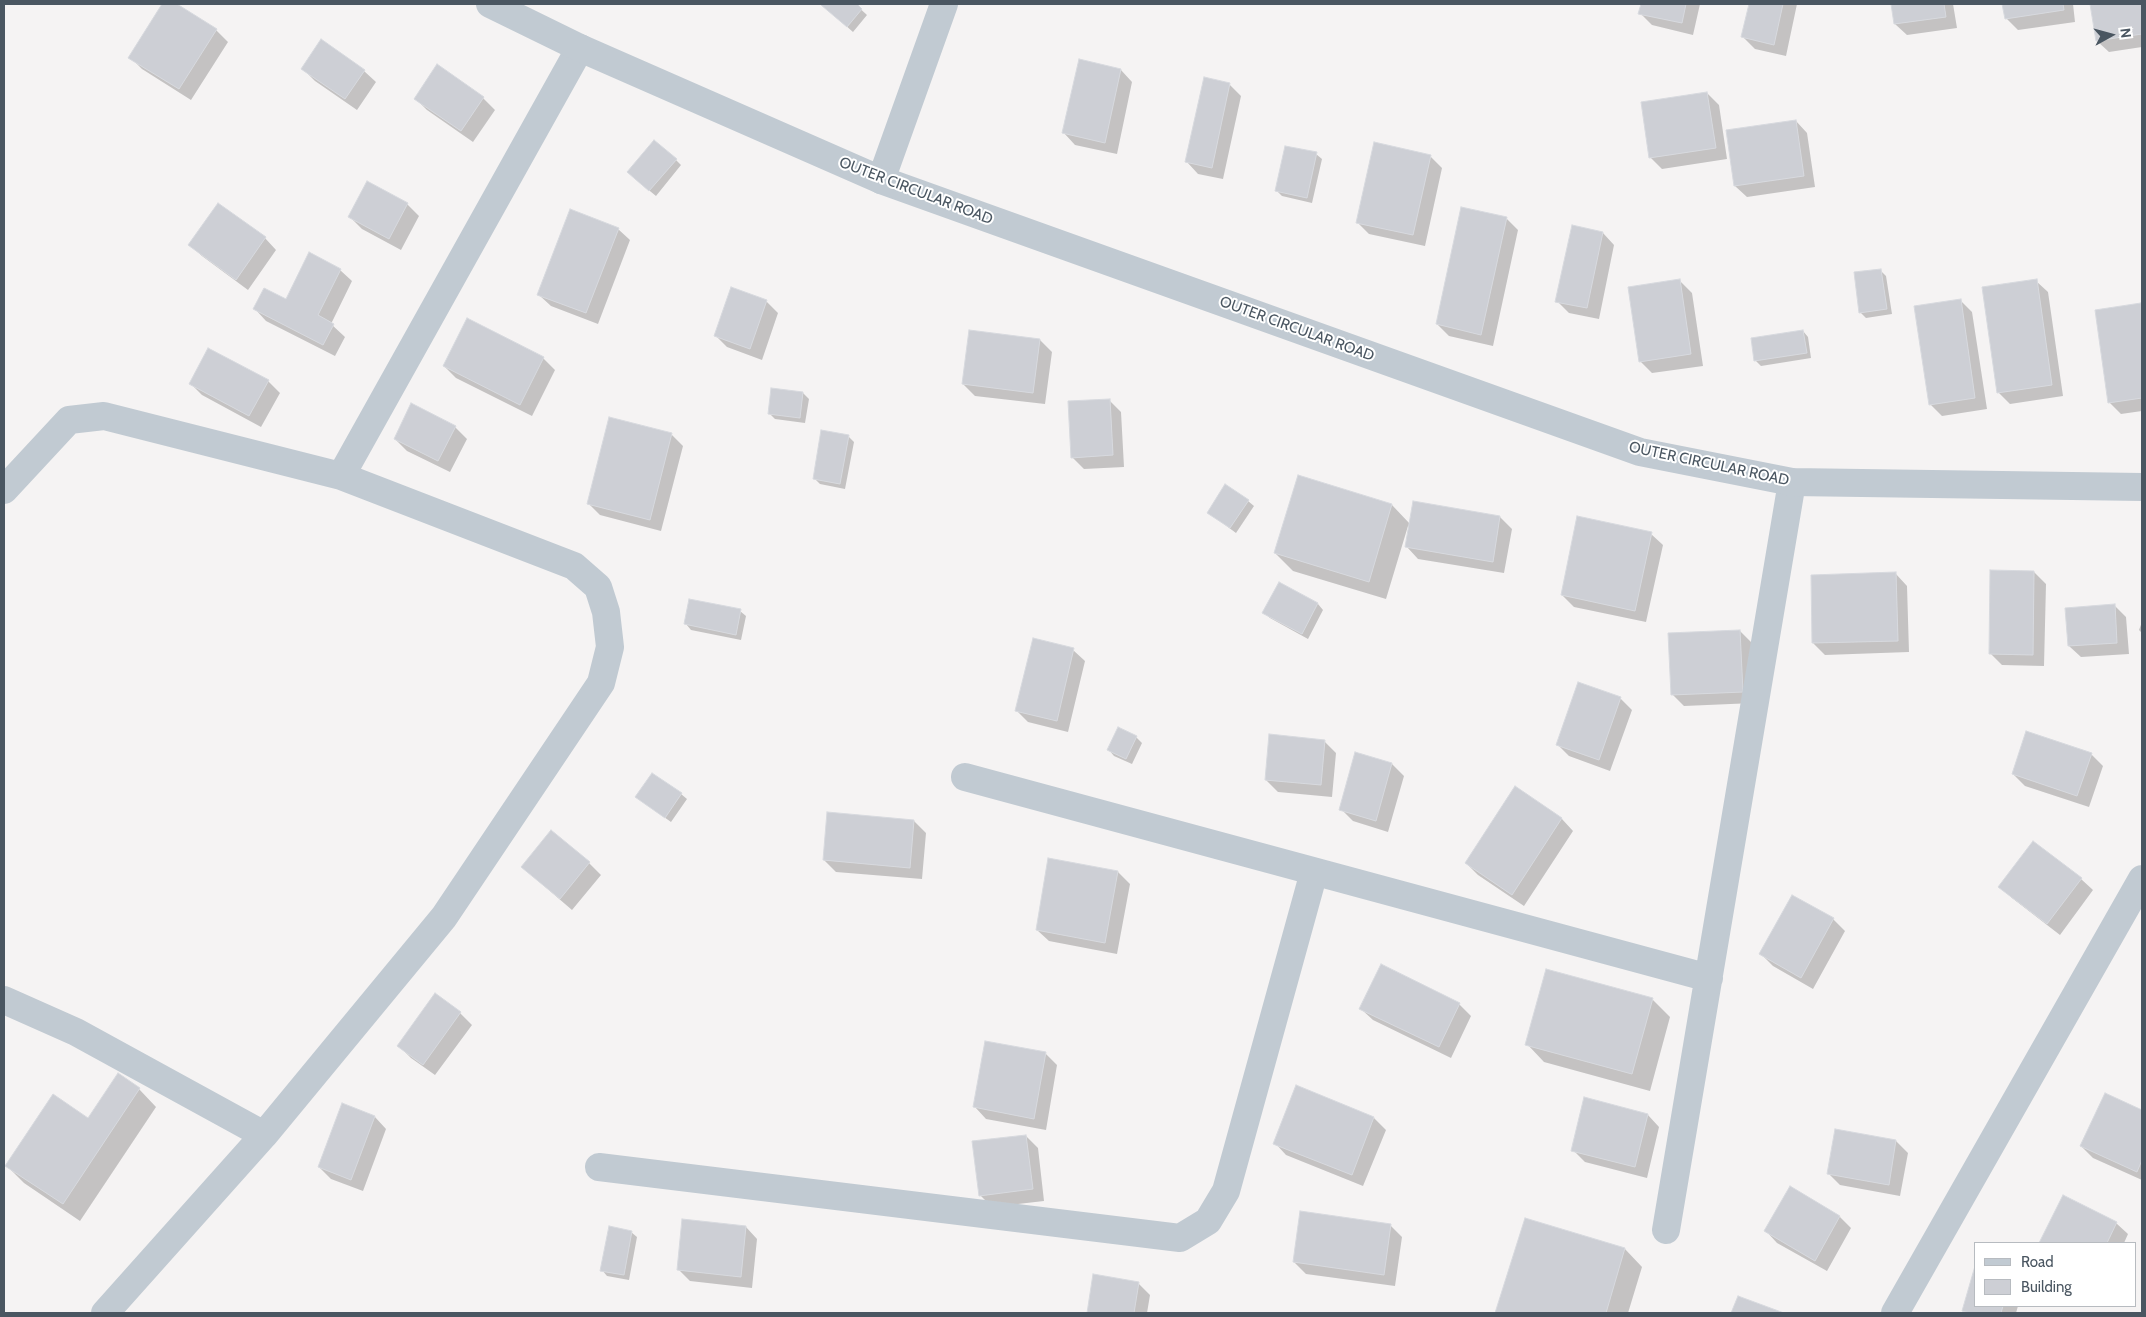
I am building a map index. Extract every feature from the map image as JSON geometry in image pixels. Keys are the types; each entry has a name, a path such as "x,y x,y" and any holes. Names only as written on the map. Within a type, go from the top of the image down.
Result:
{"street":[{"name":"OUTER CIRCULAR ROAD","path":"490,4 580,48 881,180 1640,452 1792,482 2142,487"},
{"path":"881,180 944,4"},
{"path":"340,476 580,48"},
{"path":"4,490 69,420 104,416 340,476 574,566 598,587 606,612 610,647 601,683 444,917 264,1135 105,1313"},
{"path":"1666,1230 1792,482"},
{"path":"965,777 1709,978"},
{"path":"599,1167 1180,1238 1208,1221 1226,1191 1314,872"},
{"path":"1896,1313 2142,879"},
{"path":"4,1000 76,1032 264,1135"}],"building":[{"path":"162,4 177,4 217,29 179,89 128,58"},
{"path":"822,4 857,4 862,9 847,27"},
{"path":"1641,4 1686,4 1682,23 1638,14"},
{"path":"1749,4 1783,4 1774,45 1741,37"},
{"path":"1891,4 1944,4 1946,17 1894,24"},
{"path":"2002,4 2063,4 2064,10 2005,19"},
{"path":"2090,4 2142,4 2142,34 2096,41"},
{"path":"321,39 365,70 345,99 301,69"},
{"path":"1079,59 1121,69 1105,143 1062,133"},
{"path":"437,64 484,97 461,131 414,99"},
{"path":"1204,77 1230,83 1212,168 1185,162"},
{"path":"1707,92 1716,148 1649,158 1641,102"},
{"path":"1796,120 1804,176 1734,186 1726,130"},
{"path":"654,140 677,159 649,191 627,172"},
{"path":"1374,142 1431,155 1413,235 1356,223"},
{"path":"1285,146 1317,152 1307,198 1275,191"},
{"path":"367,181 408,203 389,239 348,217"},
{"path":"218,203 266,237 236,280 188,245"},
{"path":"1461,207 1507,217 1481,335 1436,324"},
{"path":"570,209 619,228 586,313 537,295"},
{"path":"1572,225 1603,232 1587,308 1555,302"},
{"path":"309,252 341,269 318,315 334,324 323,345 253,309 264,288 286,299"},
{"path":"1881,269 1887,309 1859,313 1854,272"},
{"path":"1680,279 1691,354 1639,362 1628,287"},
{"path":"2037,279 2052,385 1997,393 1982,287"},
{"path":"731,287 767,300 750,349 714,336"},
{"path":"1961,299 1975,398 1929,405 1914,306"},
{"path":"2141,303 2142,398 2108,403 2095,310"},
{"path":"467,318 544,357 520,405 443,366"},
{"path":"969,330 1040,339 1033,393 962,384"},
{"path":"1803,330 1807,353 1754,361 1751,338"},
{"path":"208,348 269,380 249,416 189,384"},
{"path":"771,388 803,392 800,418 768,414"},
{"path":"1110,399 1113,455 1071,458 1068,401"},
{"path":"411,403 456,426 438,461 394,439"},
{"path":"609,417 672,433 650,520 587,504"},
{"path":"821,430 849,435 840,484 813,479"},
{"path":"1298,475 1392,504 1369,582 1274,553"},
{"path":"1225,484 1249,500 1230,528 1207,513"},
{"path":"1413,501 1500,516 1493,562 1405,547"},
{"path":"1577,516 1652,532 1635,611 1561,595"},
{"path":"1990,570 2034,571 2033,655 1989,654"},
{"path":"1896,572 1898,641 1812,643 1811,575"},
{"path":"1279,582 1318,603 1302,634 1262,613"},
{"path":"689,599 741,609 736,635 684,624"},
{"path":"2115,604 2117,643 2068,646 2065,608"},
{"path":"1740,630 1743,692 1671,695 1668,633"},
{"path":"1033,638 1074,648 1057,721 1015,711"},
{"path":"1578,682 1621,697 1599,760 1556,745"},
{"path":"1118,727 1137,736 1126,759 1107,750"},
{"path":"2026,731 2092,753 2077,796 2012,774"},
{"path":"1269,734 1325,740 1321,785 1265,780"},
{"path":"1355,752 1392,763 1376,821 1339,810"},
{"path":"652,773 682,793 665,818 635,797"},
{"path":"1515,786 1562,818 1512,895 1465,863"},
{"path":"827,812 914,820 910,868 823,860"},
{"path":"551,830 590,862 560,899 521,867"},
{"path":"2033,841 2082,878 2047,924 1998,887"},
{"path":"1048,858 1118,871 1105,943 1036,930"},
{"path":"1792,895 1834,918 1801,978 1759,954"},
{"path":"1381,964 1460,1003 1439,1047 1359,1009"},
{"path":"1546,969 1653,998 1632,1074 1525,1045"},
{"path":"435,993 461,1012 423,1065 397,1046"},
{"path":"985,1041 1046,1052 1034,1119 973,1107"},
{"path":"118,1073 140,1088 63,1204 5,1166 53,1094 88,1118"},
{"path":"1296,1085 1374,1117 1352,1175 1273,1144"},
{"path":"2105,1093 2142,1110 2142,1160 2137,1172 2080,1146"},
{"path":"1584,1097 1648,1114 1635,1167 1571,1151"},
{"path":"342,1103 375,1116 351,1180 318,1167"},
{"path":"1835,1129 1896,1140 1889,1185 1827,1174"},
{"path":"1026,1135 1033,1189 979,1196 972,1141"},
{"path":"1790,1186 1840,1216 1815,1261 1764,1231"},
{"path":"2063,1195 2117,1222 2107,1242 2040,1242"},
{"path":"1300,1211 1391,1224 1384,1275 1293,1262"},
{"path":"1525,1218 1625,1248 1606,1313 1495,1313"},
{"path":"682,1219 746,1226 741,1277 677,1270"},
{"path":"609,1226 632,1231 624,1275 600,1271"},
{"path":"1974,1269 1974,1307 2003,1307 2001,1313 1970,1313 1962,1311"},
{"path":"1093,1274 1139,1282 1134,1313 1087,1313"},
{"path":"1738,1296 1784,1313 1731,1313"}]}
